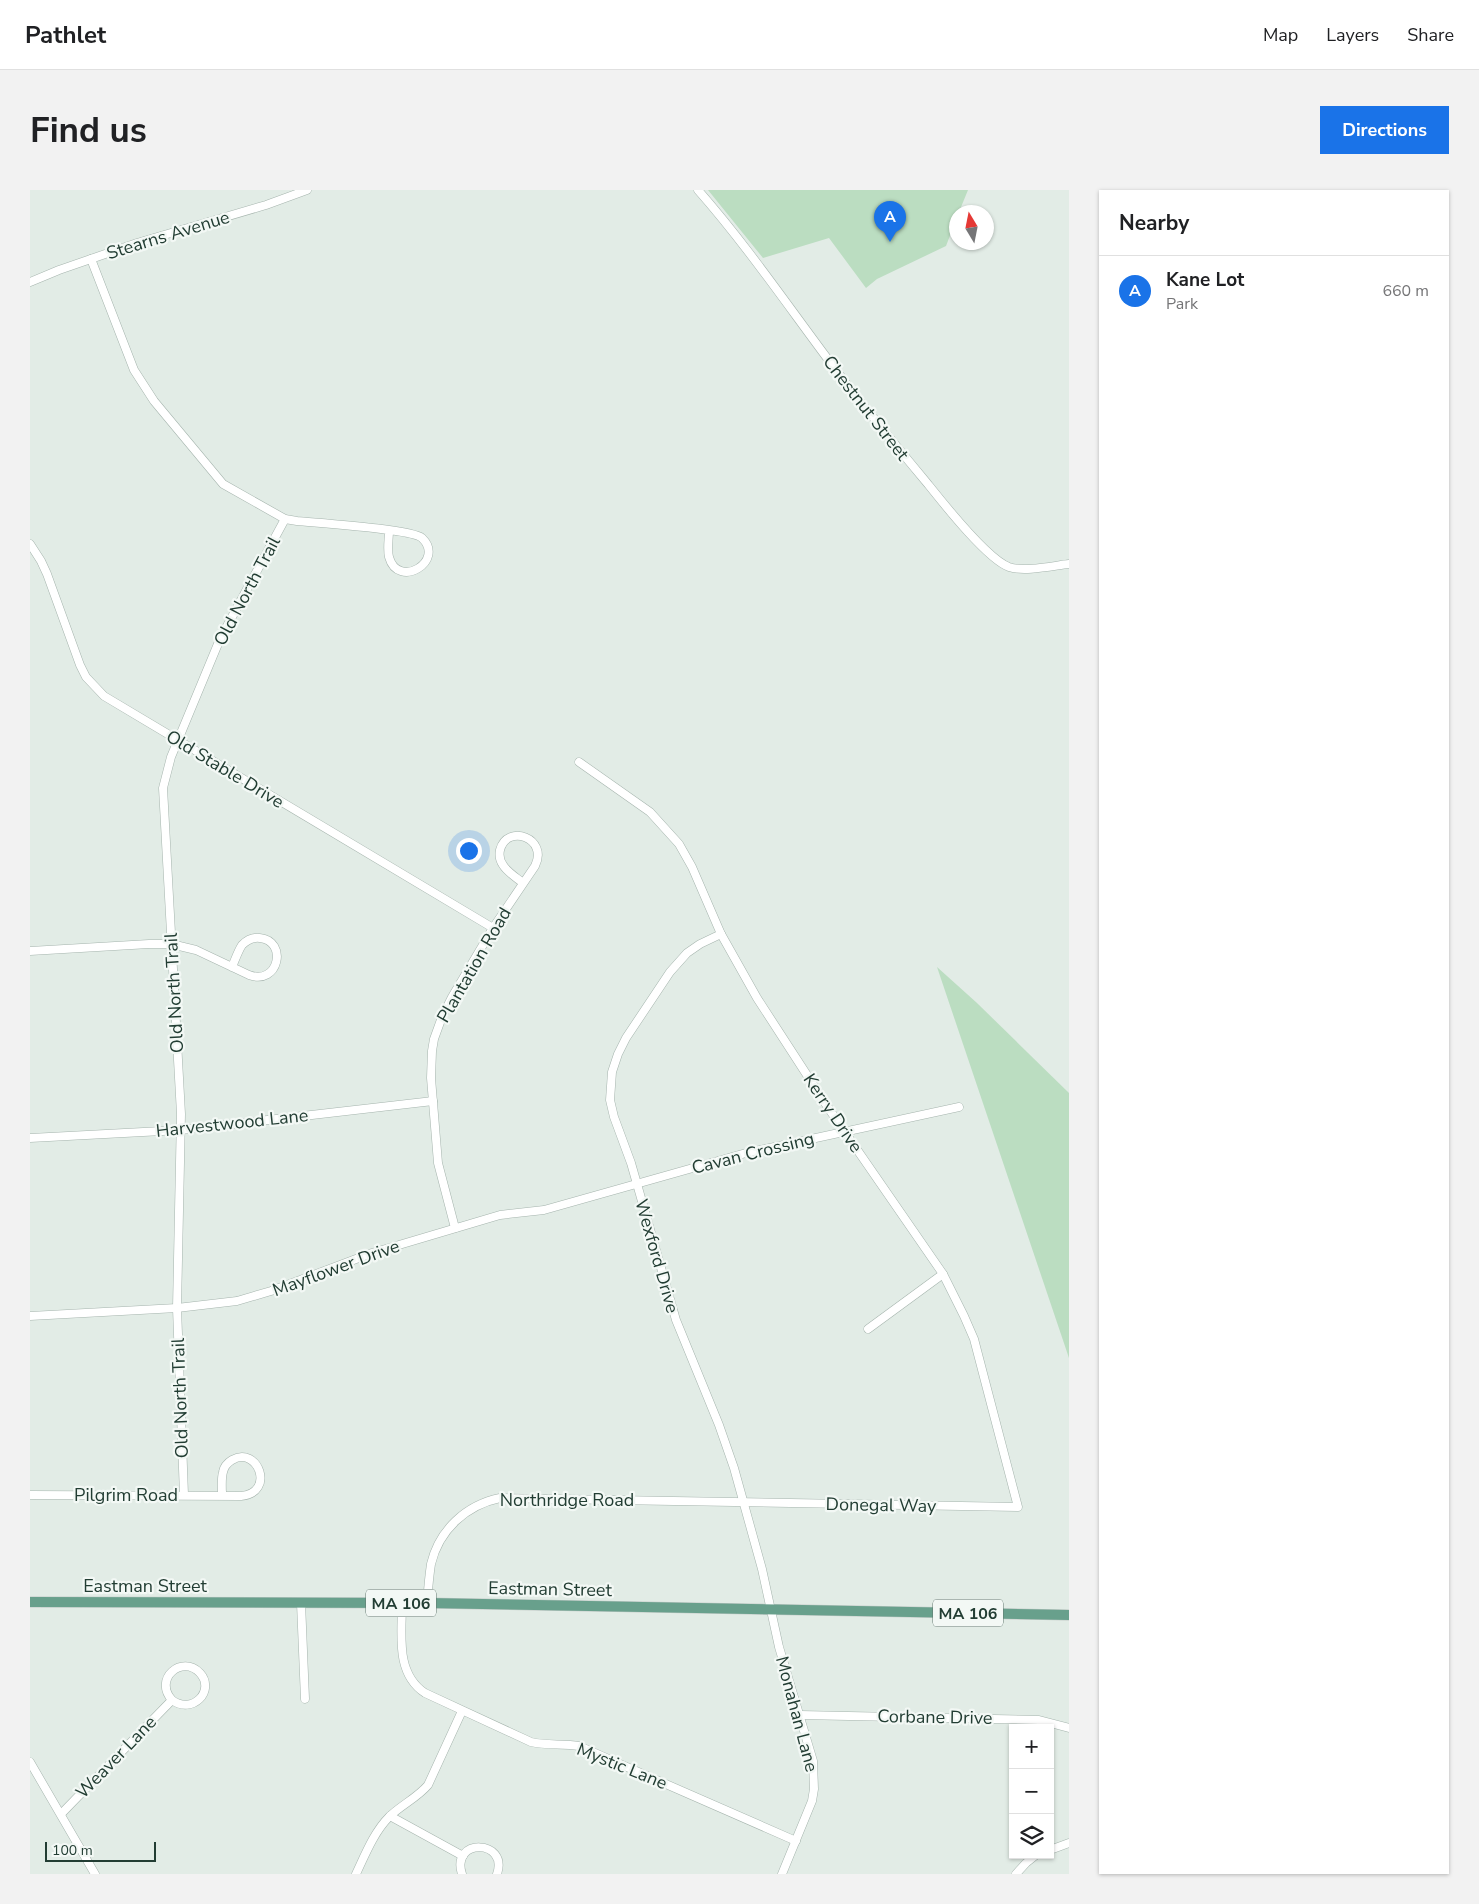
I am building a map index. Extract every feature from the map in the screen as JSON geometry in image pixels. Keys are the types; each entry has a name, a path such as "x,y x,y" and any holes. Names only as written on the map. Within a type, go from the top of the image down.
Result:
{"main road":[{"name":"Eastman Street","path":"30,1602 427,1603 1069,1615"}],"street":[{"name":"Stearns Avenue","path":"30,282 164,234 266,205 307,190"},
{"name":"Chestnut Street","path":"698,190 777,288 866,409 950,513 985,549 1000,562 1008,567 1017,569 1069,564"},
{"path":"91,259 134,370 154,401 223,484 285,518 389,530 413,533 423,539 427,546 428,554 426,561 421,567 414,571 406,572 394,566 388,555 389,530"},
{"name":"Old North Trail","path":"184,1495 177,1308 181,1130 163,788 167,768 226,627 285,518"},
{"name":"Old Stable Drive","path":"30,544 44,568 63,622 86,677 104,696 493,928"},
{"name":"Kerry Drive","path":"579,762 635,801 661,822 671,833 689,861 721,934 757,998 844,1132 943,1274 974,1339 1018,1507"},
{"name":"Plantation Road","path":"455,1228 440,1176 433,1101 432,1051 446,1006 493,928 523,883 537,862 538,850 534,844 528,838 517,836 510,838 504,843 500,850 500,859 506,869 523,883"},
{"name":"Wexford Drive","path":"721,934 694,948 675,965 626,1038 614,1064 610,1086 612,1108 676,1320 734,1468 762,1569 770,1609"},
{"path":"30,951 171,944 196,950 232,967 253,976 265,976 276,965 278,957 276,950 272,943 265,939 250,939 242,946 232,967"},
{"name":"Harvestwood Lane","path":"30,1138 181,1130 433,1101"},
{"name":"Cavan Crossing","path":"636,1183 746,1153 959,1106"},
{"name":"Mayflower Drive","path":"30,1316 177,1308 223,1303 254,1297 372,1253 455,1228 508,1213 551,1208 636,1183"},
{"path":"868,1329 943,1274"},
{"name":"Pilgrim Road","path":"30,1495 222,1496 245,1495 256,1490 260,1483 261,1475 256,1464 242,1457 234,1459 227,1464 222,1474 222,1496"},
{"name":"Northridge Road","path":"427,1603 431,1565 443,1536 462,1514 490,1500 520,1498 744,1502"},
{"name":"Donegal Way","path":"744,1502 1018,1507"},
{"path":"302,1603 306,1699"},
{"name":"Mystic Lane","path":"402,1603 402,1651 408,1674 419,1689 531,1742 544,1745 564,1744 579,1746 796,1841"},
{"name":"Monahan Lane","path":"770,1609 778,1648 800,1715 815,1774 812,1801 782,1874"},
{"name":"Weaver Lane","path":"183,1666 198,1672 203,1678 205,1686 203,1694 198,1701 187,1706 178,1705 172,1700 167,1694 165,1686 167,1678 172,1671 183,1666"},
{"name":"Weaver Lane","path":"61,1814 172,1700"},
{"path":"356,1874 379,1829 390,1816 417,1796 428,1785 462,1711"},
{"name":"Corbane Drive","path":"800,1715 1039,1720 1069,1728"},
{"path":"30,1762 95,1874"},
{"path":"390,1816 463,1856"},
{"path":"1054,1849 1069,1843"},
{"path":"462,1874 460,1864 463,1856 468,1850 475,1847 483,1847 496,1855 499,1862 497,1874"},
{"path":"1016,1874 1030,1859"}],"green space":[{"path":"708,190 968,190 962,205 949,205 949,238 946,246 877,279 866,288 829,238 763,258"},
{"path":"937,967 977,1003 1069,1093 1069,1358"}],"place":[{"name":"Kane Lot","path":"890,242"}]}
